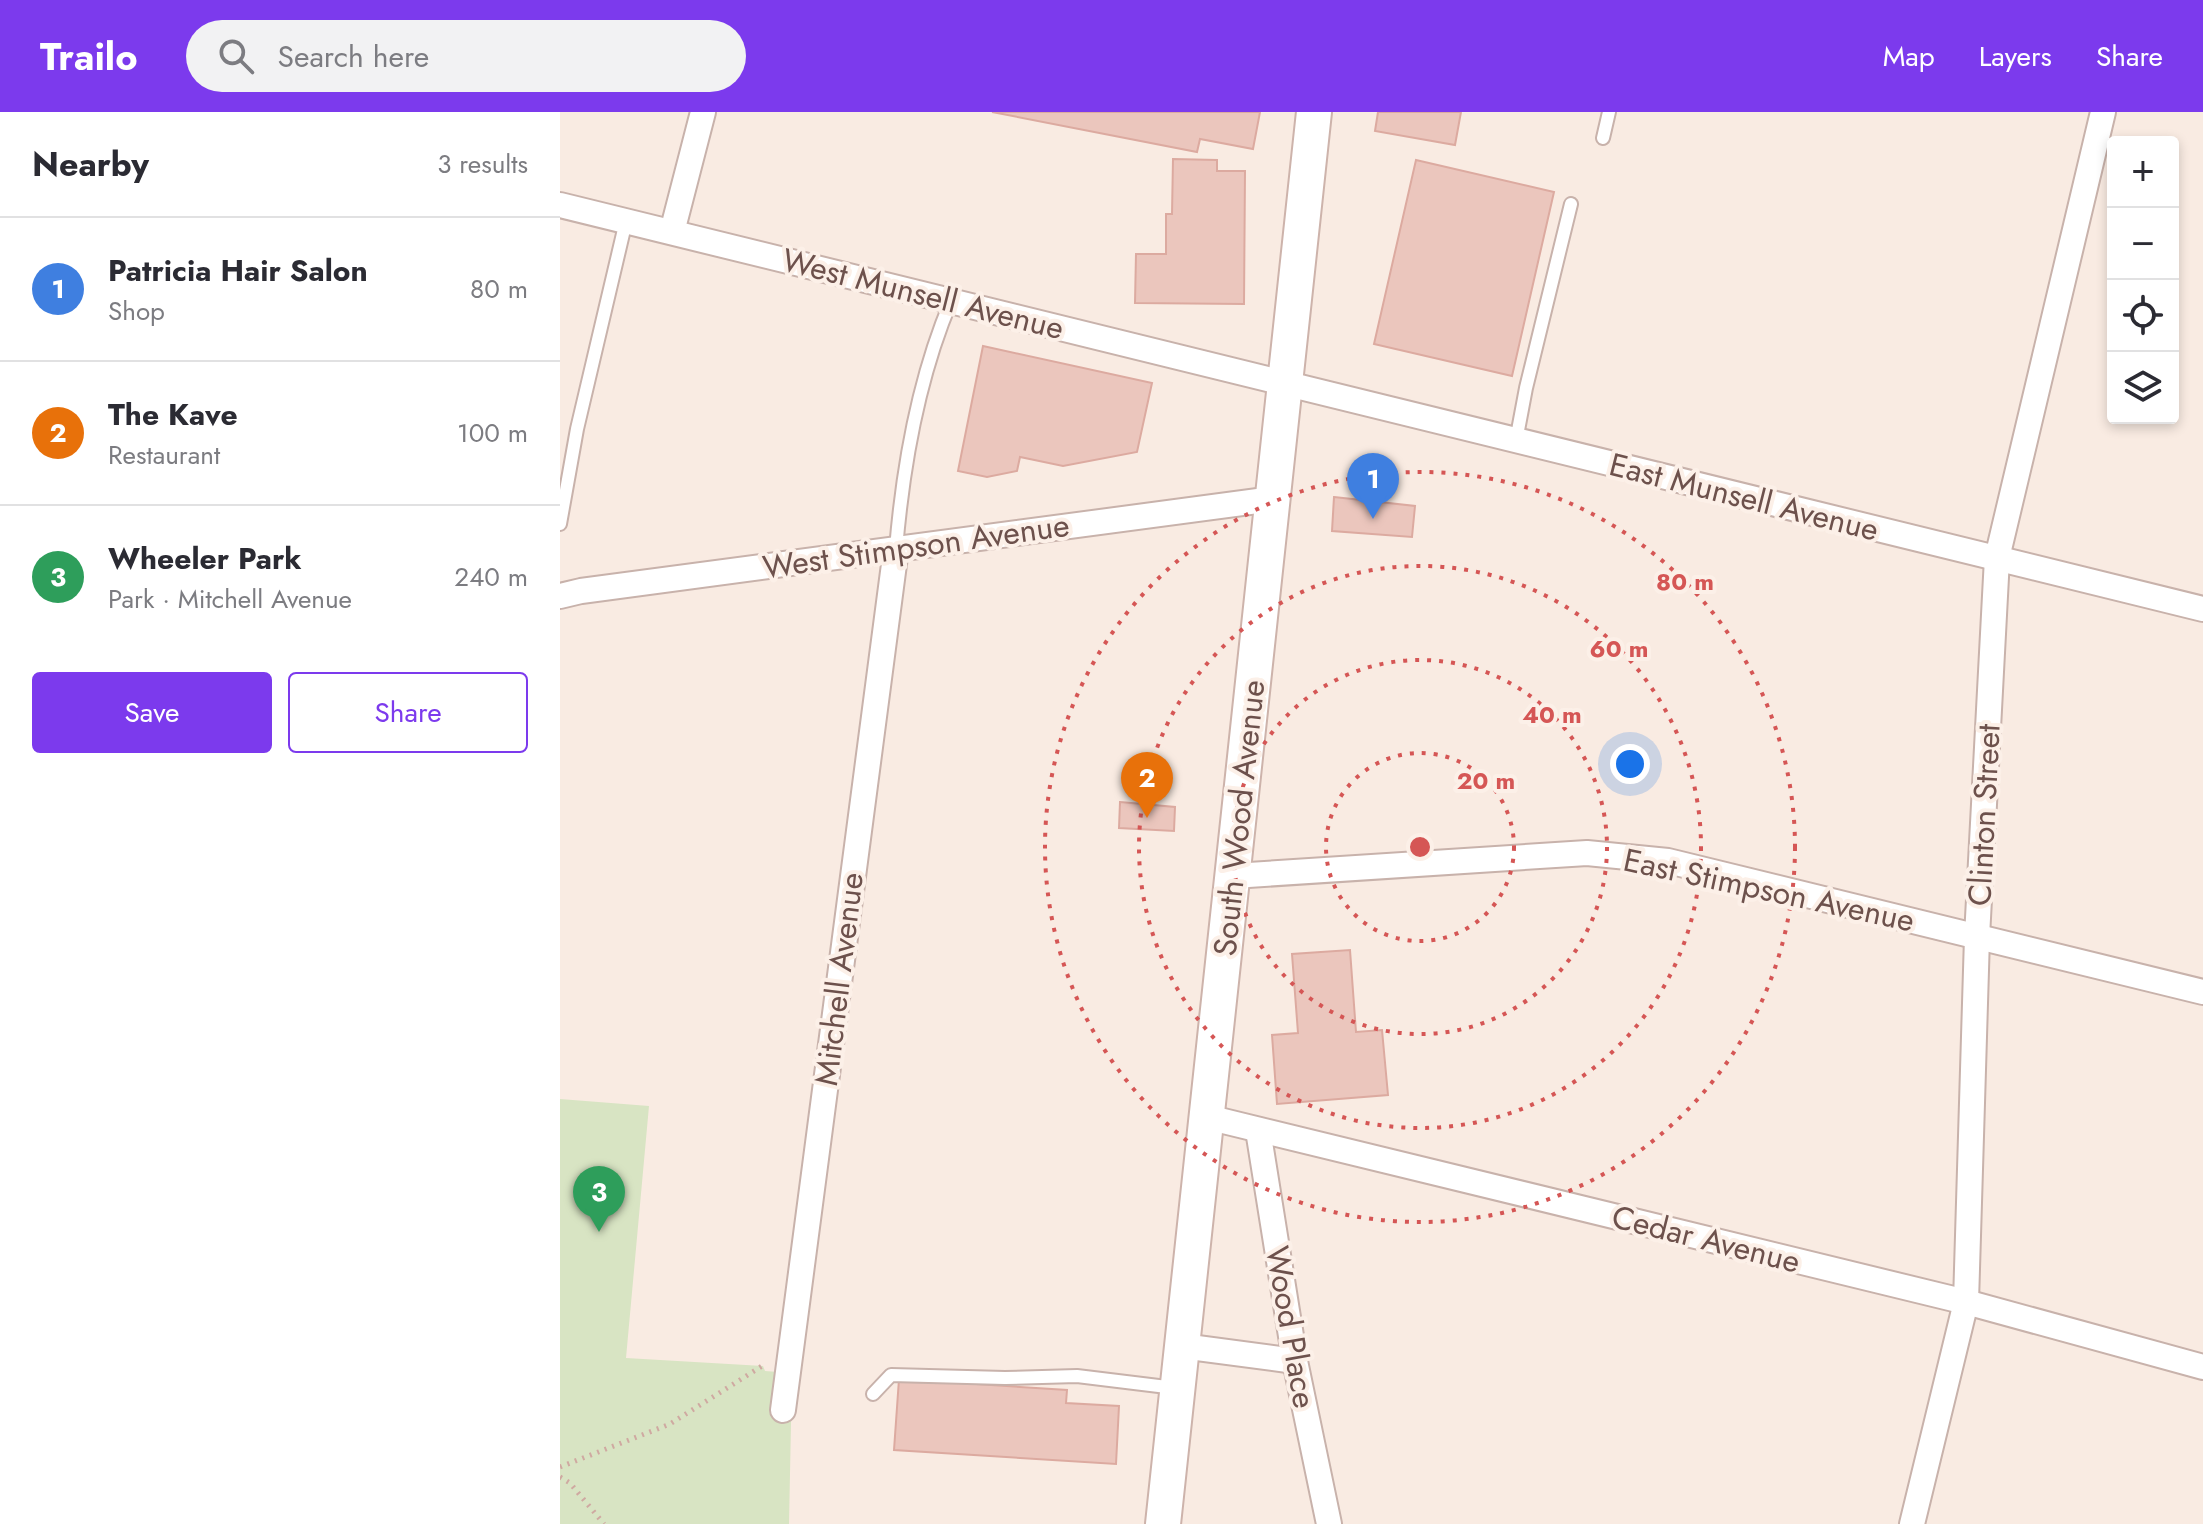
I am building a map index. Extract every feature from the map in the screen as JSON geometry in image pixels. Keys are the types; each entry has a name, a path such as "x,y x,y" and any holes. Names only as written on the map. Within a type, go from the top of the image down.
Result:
{"main road":[{"name":"South Wood Avenue","path":"1163,1524 1314,112"}],"street":[{"path":"672,232 703,112"},
{"name":"Clinton Street","path":"1912,1524 1966,1302 1977,937 1997,558 2103,112"},
{"name":"West Munsell Avenue","path":"560,205 1285,384"},
{"name":"East Munsell Avenue","path":"1285,384 2203,609"},
{"name":"West Stimpson Avenue","path":"560,596 1273,499"},
{"name":"Mitchell Avenue","path":"783,1410 896,549"},
{"name":"East Stimpson Avenue","path":"1233,876 1587,853 1668,861 2203,992"},
{"name":"Cedar Avenue","path":"1207,1117 1966,1302 2203,1367"},
{"name":"Wood Place","path":"1258,1130 1295,1361 1329,1524"},
{"path":"1182,1346 1295,1361"}],"lane":[{"path":"1603,138 1609,112"},
{"path":"1516,441 1571,204"},
{"path":"560,524 577,429 626,221"},
{"path":"896,549 907,456 935,338 951,301"},
{"path":"873,1394 891,1375 958,1378 1077,1376 1178,1388"}],"path":[{"path":"560,1467 670,1424 763,1366"},
{"path":"560,1477 570,1483 604,1524"}],"green space":[{"path":"560,1099 649,1106 626,1358 763,1366 765,1371 792,1373 789,1524 560,1524"}],"building":[{"path":"992,112 1260,112 1253,149 1200,139 1197,152"},
{"path":"1378,112 1461,112 1455,145 1375,131"},
{"path":"1173,159 1217,160 1217,171 1245,171 1244,304 1135,303 1136,254 1166,254 1166,214 1172,214"},
{"path":"1416,160 1554,192 1512,376 1374,344"},
{"path":"983,346 1152,383 1137,452 1063,466 1020,457 1017,471 987,477 958,471"},
{"path":"1334,497 1415,506 1412,537 1332,531"},
{"path":"1120,802 1175,807 1174,831 1119,828"},
{"path":"1350,950 1356,1032 1382,1030 1388,1095 1277,1104 1272,1035 1298,1033 1292,954"},
{"path":"899,1379 1067,1390 1066,1403 1119,1406 1116,1464 894,1450"}],"place":[{"name":"Patricia Hair Salon","path":"1373,519"},
{"name":"The Kave","path":"1147,818"},
{"name":"Wheeler Park","path":"599,1232"}]}
